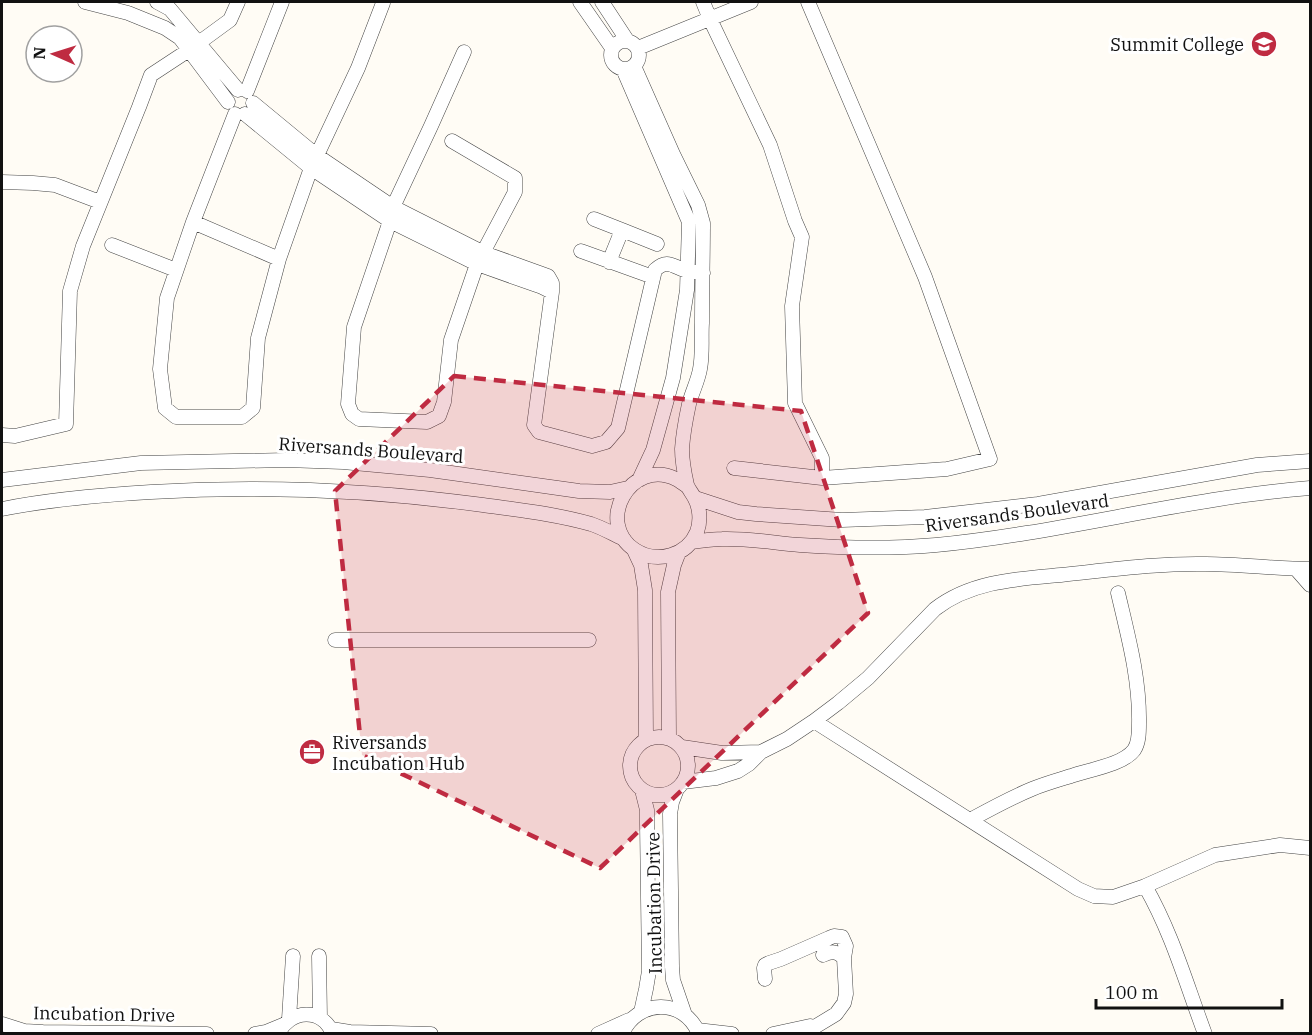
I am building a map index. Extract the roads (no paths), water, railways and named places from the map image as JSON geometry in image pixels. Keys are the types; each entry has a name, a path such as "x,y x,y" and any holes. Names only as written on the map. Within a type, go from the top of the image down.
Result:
{"street":[{"path":"85,2 131,7 194,46"},
{"path":"157,2 170,9 194,46 241,102 311,168 392,214 552,292 534,425 539,432 592,446 606,442 618,428 655,270 667,263 688,271 703,273"},
{"path":"2,435 15,436 66,424 70,291 83,246 151,75 230,20 238,2"},
{"path":"282,2 193,222 167,298 160,369 165,408 176,417 242,417 253,408 258,338 279,259 316,155 355,75 383,3"},
{"path":"580,2 612,48 612,61 619,68 629,67 640,57 602,2"},
{"path":"703,2 770,145 802,237 792,306 795,403 822,458 822,478"},
{"path":"612,48 619,42 633,44 710,19 751,2"},
{"path":"734,468 822,478 947,469 990,459 925,277 808,2"},
{"path":"452,141 515,178 515,192 480,258 451,340 444,402 439,416 427,422 359,419 352,414 348,404 354,327 392,214 464,52"},
{"path":"629,67 689,222 687,290 674,378 653,450 634,484 621,499 617,513 619,527 641,565 645,590 646,739"},
{"path":"2,509 88,496 213,489 345,491 402,495 557,516 592,524 644,555 656,558 679,552 691,542 699,521 699,509 691,492 682,451 689,403 701,368 703,223 698,205 629,67"},
{"path":"241,102 316,155 392,214"},
{"path":"2,183 55,185 100,202"},
{"path":"594,219 657,244"},
{"path":"193,222 279,259"},
{"path":"609,262 622,230"},
{"path":"112,245 176,270"},
{"path":"581,251 653,277"},
{"path":"674,378 696,386"},
{"name":"Riversands Boulevard","path":"2,480 141,463 286,460 343,462 420,469 579,491 610,492 634,484"},
{"name":"Riversands Boulevard","path":"691,492 738,512 765,515 842,520 925,517 1038,504 1257,465 1311,461"},
{"path":"634,484 651,476 664,475 677,479 691,492"},
{"name":"Riversands Boulevard","path":"691,542 724,539 851,547 935,545 985,539 1230,497 1311,488"},
{"path":"669,738 668,592 679,552"},
{"path":"680,786 727,775 749,764 761,752 787,739 814,721 868,678 935,609 947,600 970,589 1008,580 1138,566 1206,564 1311,569"},
{"path":"1296,569 1311,585"},
{"path":"970,820 1033,789 1061,778 1117,762 1135,749 1139,735 1140,701 1135,667 1118,593"},
{"path":"335,640 589,640"},
{"path":"814,721 1078,890 1094,896 1113,897 1215,855 1280,844 1311,848"},
{"path":"656,736 669,738 676,741 687,755 688,774 680,786 669,794 650,794 642,790 630,773 632,753 646,739 656,736"},
{"path":"682,747 722,753 761,752"},
{"name":"Incubation Drive","path":"680,786 672,802 670,814 672,967 673,980 685,1015 698,1032"},
{"name":"Incubation Drive","path":"622,1034 636,1016 646,990 649,953 647,810 642,790"},
{"path":"1144,886 1160,912 1168,931 1204,1034"},
{"path":"765,979 765,965 834,936 842,937 846,949 844,1003 836,1014 803,1034"},
{"path":"823,955 837,952 844,958"},
{"path":"284,1026 293,956"},
{"path":"319,956 320,1018"},
{"path":"598,1034 652,1007 675,1009 685,1015"},
{"path":"255,1034 284,1026 296,1016 304,1014 320,1018 332,1031 431,1034"},
{"path":"773,1034 821,1023"},
{"name":"Incubation Drive","path":"2,1024 43,1032 207,1034"},
{"path":"698,1032 732,1034"}],"place":[{"name":"Summit College","path":"1264,44"},
{"name":"Riversands Incubation Hub","path":"312,752"}]}
